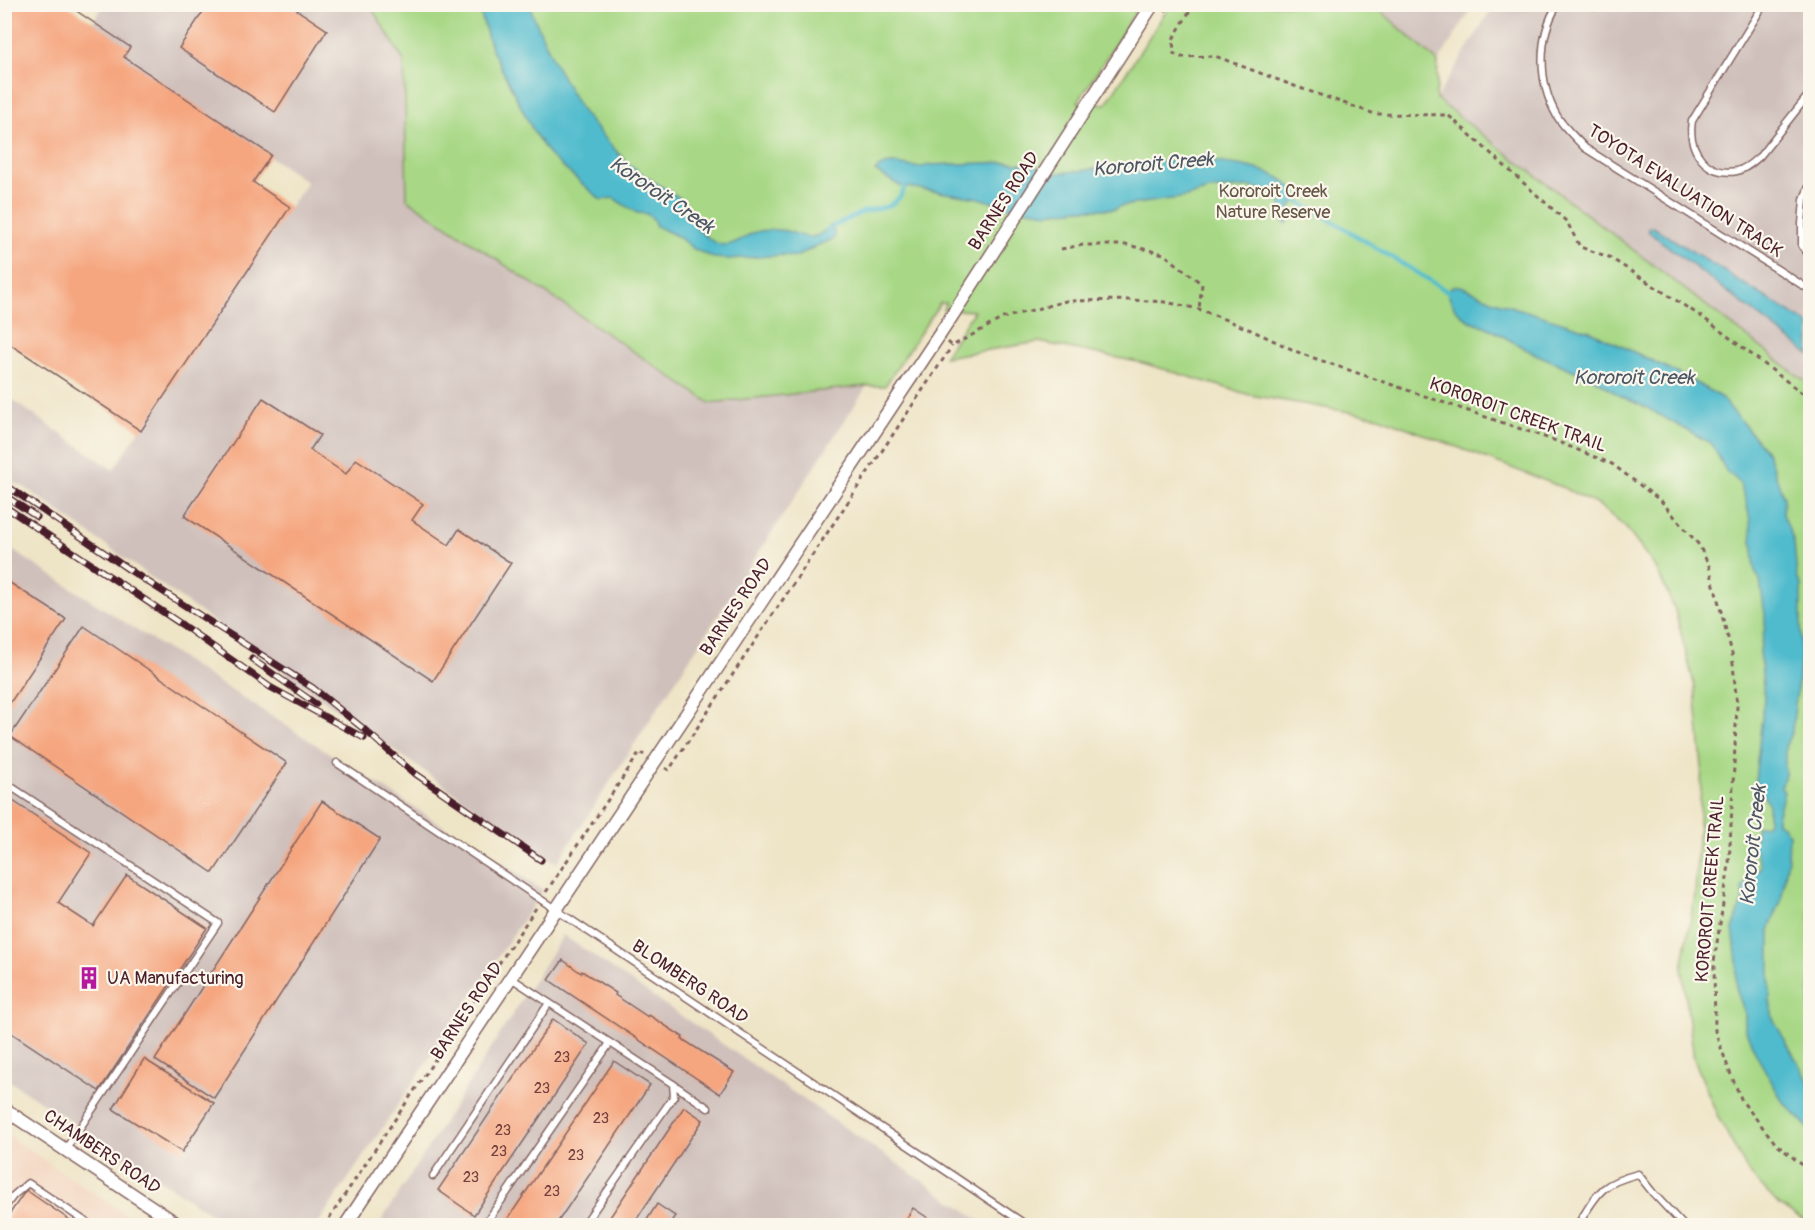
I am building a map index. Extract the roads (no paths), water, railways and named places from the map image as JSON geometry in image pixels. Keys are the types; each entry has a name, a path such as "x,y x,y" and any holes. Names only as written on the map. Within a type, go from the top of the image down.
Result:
{"street":[{"name":"BARNES ROAD","path":"345,1226 952,314 1153,4"},
{"name":"CHAMBERS ROAD","path":"8,1112 180,1226"},
{"path":"4,1125 8,1112"}],"lane":[{"name":"TOYOTA EVALUATION TRACK","path":"1558,4 1549,21 1542,63 1546,88 1564,126 1593,153 1810,290"},
{"path":"1764,4 1692,121 1691,141 1697,156 1719,170 1744,169 1760,156 1810,93"},
{"path":"1810,184 1804,198 1802,224 1803,246 1810,257"},
{"name":"BLOMBERG ROAD","path":"337,763 1028,1226"},
{"path":"4,782 218,923 65,1150"},
{"path":"510,978 708,1108"},
{"path":"433,1176 549,1003"},
{"path":"490,1216 610,1043"},
{"path":"583,1226 674,1096 673,1084"},
{"path":"1577,1226 1599,1191 1617,1179 1638,1174 1684,1226"},
{"path":"4,1208 13,1196 28,1183 92,1226"}],"water":[{"name":"Kororoit Creek","path":"478,5 531,5 532,13 555,64 583,113 626,162 683,200 697,221 697,229 710,239 721,245 729,245 763,230 792,232 809,237 816,236 831,225 835,235 834,239 796,257 784,255 714,258 656,226 647,214 637,213 613,198 601,200 550,156 535,134 491,48"},
{"name":"Kororoit Creek","path":"1186,159 1248,167 1279,178 1290,186 1298,198 1291,206 1288,223 1284,223 1281,202 1276,197 1261,189 1249,187 1209,190 1186,197 1121,206 1115,209 1078,209 1048,213 1008,207 979,198 900,186 875,171 889,164 919,167 1010,162 1034,165 1050,174"},
{"path":"1653,227 1810,325 1810,355 1649,232 1648,228"},
{"name":"Kororoit Creek","path":"1461,286 1494,301 1590,331 1709,390 1723,399 1768,454 1784,498 1783,514 1794,542 1797,577 1801,585 1801,657 1792,731 1785,747 1785,774 1781,788 1784,792 1777,817 1777,823 1783,826 1789,834 1788,858 1781,901 1770,927 1770,1000 1773,1019 1810,1084 1810,1130 1782,1100 1757,1056 1745,1029 1745,1014 1736,988 1737,962 1733,929 1744,896 1742,888 1761,866 1753,845 1756,826 1765,825 1768,821 1768,803 1755,781 1764,699 1760,650 1765,615 1760,581 1755,571 1750,520 1740,484 1727,473 1712,444 1647,408 1620,396 1598,381 1531,352 1487,327 1468,320 1455,309 1448,295 1450,288"}],"waterway":[{"name":"Kororoit Creek","path":"827,230 863,212 889,206 900,197 907,183"},
{"name":"Kororoit Creek","path":"1292,198 1452,294"}],"railway":[{"path":"4,484 131,571 313,688 410,770 541,860"},
{"path":"4,495 37,517"},
{"path":"4,506 181,624 270,687 364,738"},
{"path":"252,659 316,704"}],"place":[{"name":"UA Manufacturing","path":"89,978"}],"park label":[{"name":"Kororoit Creek Nature Reserve","path":"1273,201"}]}
